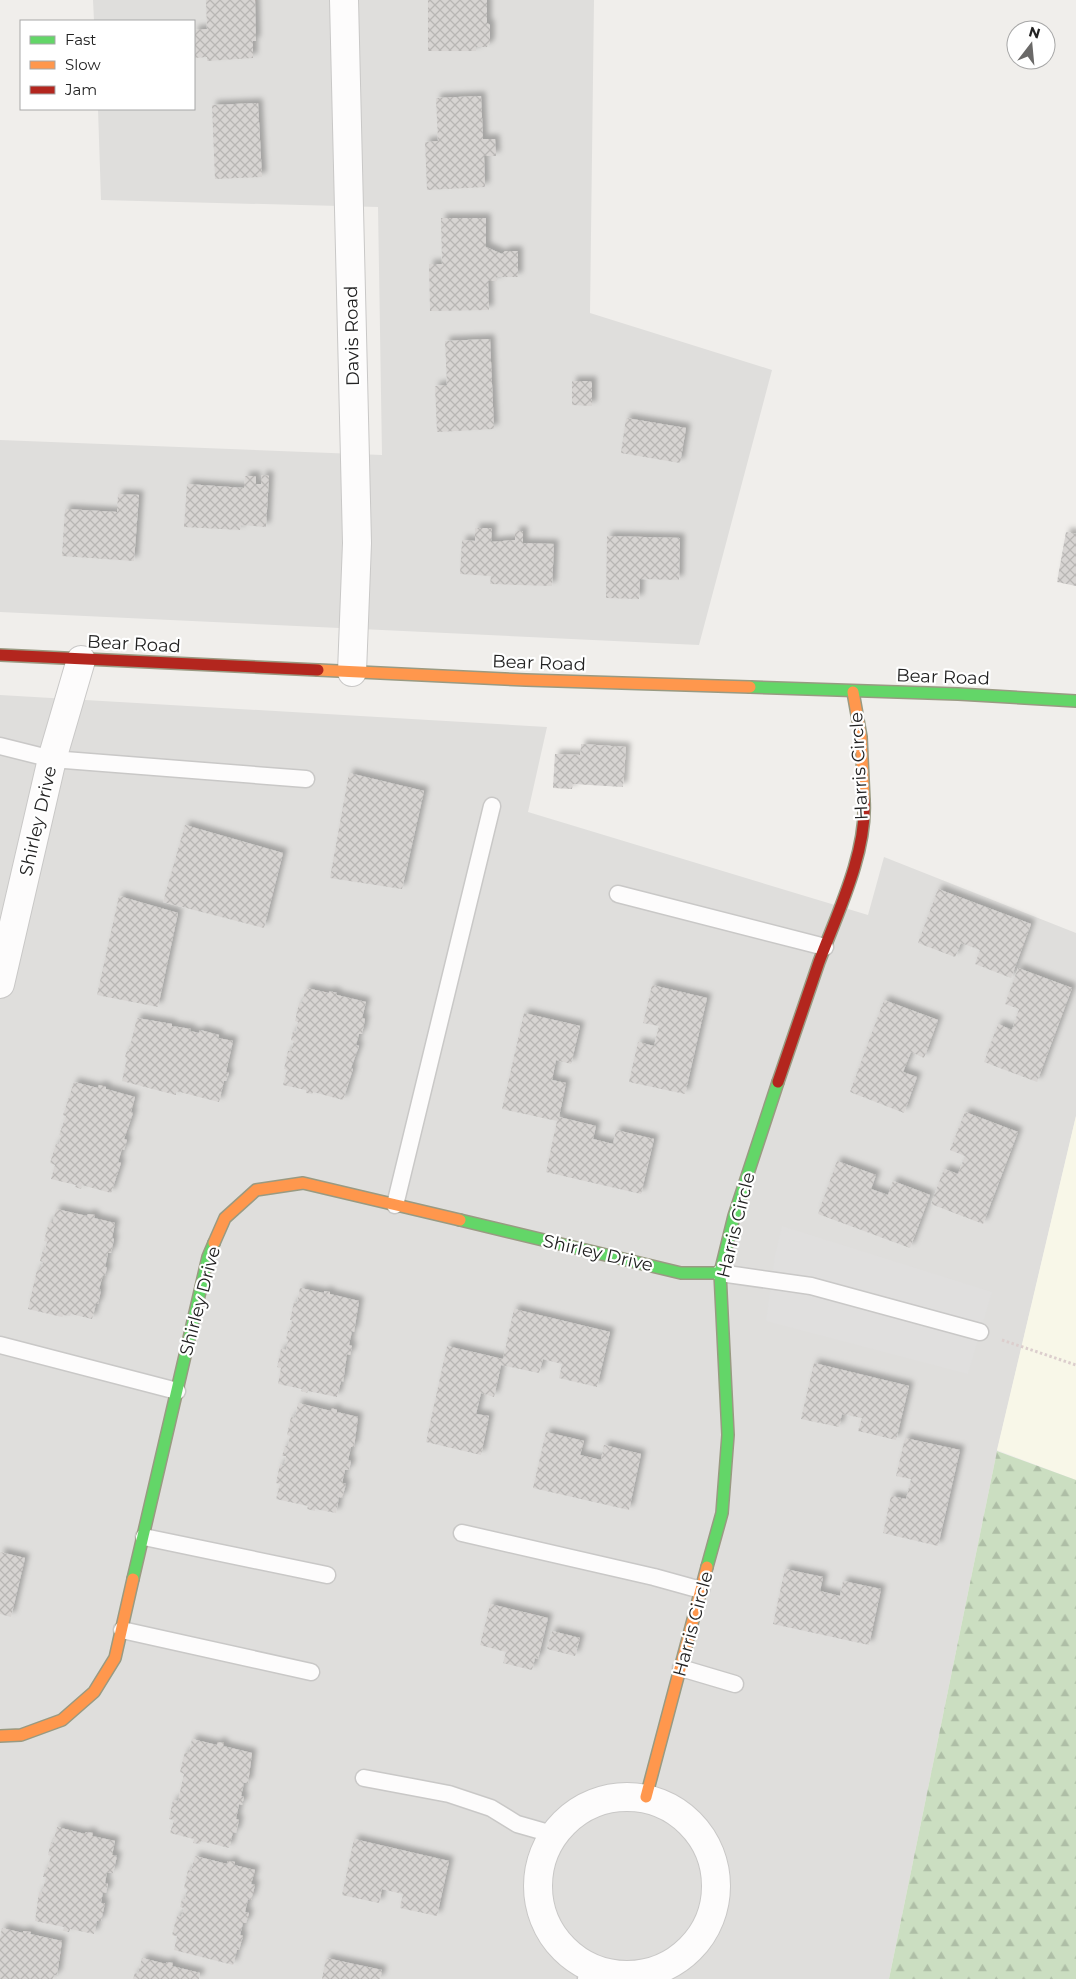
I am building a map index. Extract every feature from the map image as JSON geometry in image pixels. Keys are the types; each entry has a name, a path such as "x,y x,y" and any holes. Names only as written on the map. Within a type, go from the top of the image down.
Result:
{"street":[{"name":"Davis Road","path":"344,0 357,543 352,672"},
{"name":"Bear Road","path":"0,655 526,680 958,694 1076,702"},
{"name":"Shirley Drive","path":"0,984 52,759 81,660"},
{"name":"Harris Circle","path":"646,1797 722,1513 728,1435 720,1274 734,1216 806,998 853,872 865,817 861,737 854,692"},
{"name":"Shirley Drive","path":"0,1736 20,1736 62,1720 94,1692 115,1658 208,1257 225,1218 256,1190 303,1183 682,1273 720,1274"},
{"path":"611,1797 646,1797 679,1811 704,1837 716,1869 716,1905 702,1937 677,1962 644,1975 587,1972 551,1934 538,1902 539,1866 552,1834 578,1810 611,1797"}],"lane":[{"path":"0,746 52,759 306,779"},
{"path":"395,1205 492,806"},
{"path":"618,894 825,946"},
{"path":"720,1274 811,1286 980,1332"},
{"path":"0,1345 177,1391"},
{"path":"462,1533 654,1577 702,1590"},
{"path":"144,1537 327,1575"},
{"path":"122,1630 311,1672"},
{"path":"681,1668 735,1684"},
{"path":"364,1778 449,1794 491,1808 517,1824 552,1834"}],"path":[{"path":"980,1332 1075,1365 1076,1358"}],"shaded area":[{"path":"93,0 594,0 590,313 772,370 699,645 0,612 0,440 382,455 378,207 101,200 98,110 195,110 195,20 94,20"},
{"path":"0,695 547,727 528,812 868,915 884,857 1076,933 1076,1116 997,1451 889,1979 0,1979"},
{"path":"1076,1116 1076,1480 997,1450"},
{"path":"782,1226 992,1292 968,1374 766,1321 775,1255"}],"green space":[{"path":"997,1451 1076,1480 1076,1979 889,1979"}],"building":[{"path":"206,0 255,0 256,41 253,41 253,58 207,61 207,57 195,58 195,30 207,29"},
{"path":"428,0 487,0 487,23 490,25 490,42 487,47 476,47 476,51 428,51"},
{"path":"481,96 483,139 495,139 496,156 484,156 485,187 427,190 425,142 438,141 436,98"},
{"path":"258,103 262,177 215,179 212,105"},
{"path":"441,218 486,218 486,247 502,254 505,251 518,251 518,277 497,277 497,281 488,281 489,310 430,311 429,264 442,264"},
{"path":"490,339 494,429 437,432 435,386 447,385 445,341"},
{"path":"572,381 592,381 592,406 572,405"},
{"path":"626,418 686,428 680,463 621,453"},
{"path":"262,475 269,476 266,527 241,525 240,530 184,527 187,484 244,488 245,476 256,476 256,484 261,484"},
{"path":"118,494 139,495 134,561 62,556 65,509 117,512"},
{"path":"475,528 492,528 491,542 515,540 515,531 523,531 523,543 554,544 552,586 490,584 491,576 460,574 462,540 475,541"},
{"path":"1066,532 1076,534 1076,586 1057,582"},
{"path":"607,536 680,538 679,580 640,579 639,599 606,598"},
{"path":"581,744 626,747 623,787 573,784 572,789 553,788 555,754 580,755"},
{"path":"349,773 424,791 402,889 330,878"},
{"path":"185,825 283,853 264,928 163,902"},
{"path":"938,889 1031,924 1011,978 975,964 980,950 961,943 955,957 918,943"},
{"path":"119,896 178,913 158,1007 97,995"},
{"path":"1018,968 1072,988 1037,1082 984,1062 998,1024 1012,1030 1019,1009 1005,1004"},
{"path":"652,985 707,998 685,1094 629,1082 638,1042 654,1046 659,1026 643,1023"},
{"path":"306,988 329,993 329,991 337,993 337,995 366,1002 362,1018 365,1019 362,1034 359,1034 356,1045 359,1046 343,1100 313,1092 312,1094 306,1093 306,1090 283,1085 287,1070 284,1069 288,1051 291,1051 294,1041 291,1040 293,1031 296,1032 298,1022 295,1021 299,1003 302,1003"},
{"path":"884,1000 938,1020 924,1058 911,1052 903,1072 917,1077 904,1113 850,1092"},
{"path":"524,1013 580,1026 571,1064 556,1060 552,1080 566,1083 559,1117 596,1126 593,1139 613,1144 616,1130 654,1139 641,1194 546,1172 557,1121 502,1109"},
{"path":"137,1018 172,1024 172,1026 191,1029 190,1031 199,1033 200,1030 219,1035 218,1038 233,1041 226,1072 229,1073 226,1081 224,1081 219,1102 176,1091 176,1095 122,1081 127,1058 125,1057 127,1050 129,1051"},
{"path":"74,1082 98,1088 99,1085 106,1087 106,1089 135,1097 131,1112 133,1113 124,1139 127,1140 118,1162 121,1163 111,1193 82,1185 81,1189 75,1187 76,1185 51,1179 55,1165 50,1163 56,1144 59,1144 61,1136 59,1135 66,1116 63,1115"},
{"path":"965,1112 1018,1132 983,1224 931,1204 944,1169 958,1174 965,1156 950,1150"},
{"path":"837,1161 876,1175 871,1189 888,1195 893,1181 930,1195 910,1248 818,1214"},
{"path":"56,1209 87,1216 88,1214 95,1215 94,1218 115,1223 111,1253 108,1253 105,1276 103,1275 99,1289 101,1290 98,1304 96,1304 92,1319 71,1314 70,1316 63,1315 62,1317 28,1309 37,1270 40,1270 43,1262 40,1261 43,1250 45,1251 47,1242 44,1241 49,1222 53,1222"},
{"path":"300,1288 324,1293 324,1291 330,1292 330,1294 359,1301 354,1332 352,1331 349,1345 352,1346 350,1355 347,1354 343,1382 341,1381 337,1397 308,1391 307,1393 301,1391 302,1389 278,1384 281,1368 277,1367 281,1349 286,1350 288,1340 286,1339 288,1331 290,1331 292,1320 290,1320 294,1302 297,1303"},
{"path":"514,1309 610,1332 597,1387 559,1378 562,1364 543,1359 539,1373 501,1365 494,1397 481,1393 476,1414 489,1416 481,1455 426,1442 447,1346 503,1359"},
{"path":"814,1363 909,1386 896,1440 858,1431 862,1418 842,1414 839,1427 801,1419"},
{"path":"298,1403 331,1411 331,1408 337,1410 337,1412 358,1417 354,1447 351,1447 348,1460 351,1461 349,1470 345,1470 342,1483 346,1484 342,1498 339,1497 336,1513 315,1509 315,1511 307,1509 308,1506 276,1499 280,1484 276,1483 280,1464 284,1466 286,1456 282,1456 285,1446 288,1446 290,1436 287,1435 291,1417 295,1418"},
{"path":"546,1432 584,1441 580,1455 601,1460 604,1445 641,1454 629,1510 533,1488"},
{"path":"905,1438 960,1450 938,1546 883,1533 891,1496 906,1499 911,1479 896,1476"},
{"path":"0,1552 25,1558 11,1617 0,1614"},
{"path":"785,1569 823,1577 820,1591 840,1596 843,1581 881,1589 869,1645 773,1624"},
{"path":"490,1604 548,1618 538,1659 535,1658 532,1670 503,1663 506,1652 480,1645"},
{"path":"552,1631 580,1638 575,1656 547,1649"},
{"path":"192,1739 217,1745 217,1742 224,1743 223,1746 252,1753 248,1783 244,1783 241,1796 244,1797 242,1805 239,1804 236,1819 239,1820 236,1833 233,1832 229,1848 201,1841 200,1844 193,1843 194,1839 170,1833 174,1820 169,1819 173,1800 178,1801 184,1774 180,1772 185,1752 189,1753"},
{"path":"57,1827 85,1834 86,1832 93,1833 92,1836 115,1841 112,1855 117,1856 113,1873 107,1872 105,1883 108,1884 106,1893 103,1892 101,1903 105,1903 101,1921 97,1921 94,1934 70,1929 69,1932 63,1931 64,1927 35,1921 39,1892 42,1893 46,1877 43,1877 51,1856 48,1855"},
{"path":"354,1839 449,1861 437,1916 400,1908 403,1894 382,1889 379,1903 342,1895"},
{"path":"195,1856 227,1864 228,1861 235,1862 234,1865 255,1870 251,1884 255,1885 251,1900 248,1899 245,1912 249,1913 246,1923 243,1923 240,1935 243,1936 233,1965 174,1950 177,1936 172,1935 177,1916 181,1917 184,1908 180,1907 182,1899 185,1900 187,1889 184,1888 188,1870 191,1871"},
{"path":"2,1928 23,1933 23,1931 31,1932 30,1934 62,1941 57,1975 54,1975 53,1979 0,1979 0,1938"},
{"path":"142,1958 166,1964 167,1962 173,1963 172,1966 200,1973 199,1979 133,1979 135,1973 138,1974"},
{"path":"326,1958 382,1970 380,1979 322,1979"}],"traffic: fast":[{"path":"750,687 958,694 1076,701"},
{"path":"707,1567 722,1513 728,1435 720,1273 734,1216 778,1082"},
{"path":"460,1220 681,1273 720,1273"},
{"path":"133,1579 208,1257 214,1243"}],"traffic: slow":[{"path":"318,670 526,680 750,687"},
{"path":"853,692 861,737 864,801"},
{"path":"214,1243 225,1218 256,1190 303,1183 460,1220"},
{"path":"646,1797 707,1567"},
{"path":"0,1736 21,1735 62,1720 94,1692 115,1658 133,1579"}],"traffic: jam":[{"path":"0,655 318,670"},
{"path":"778,1082 856,862 864,821 864,801"}]}
